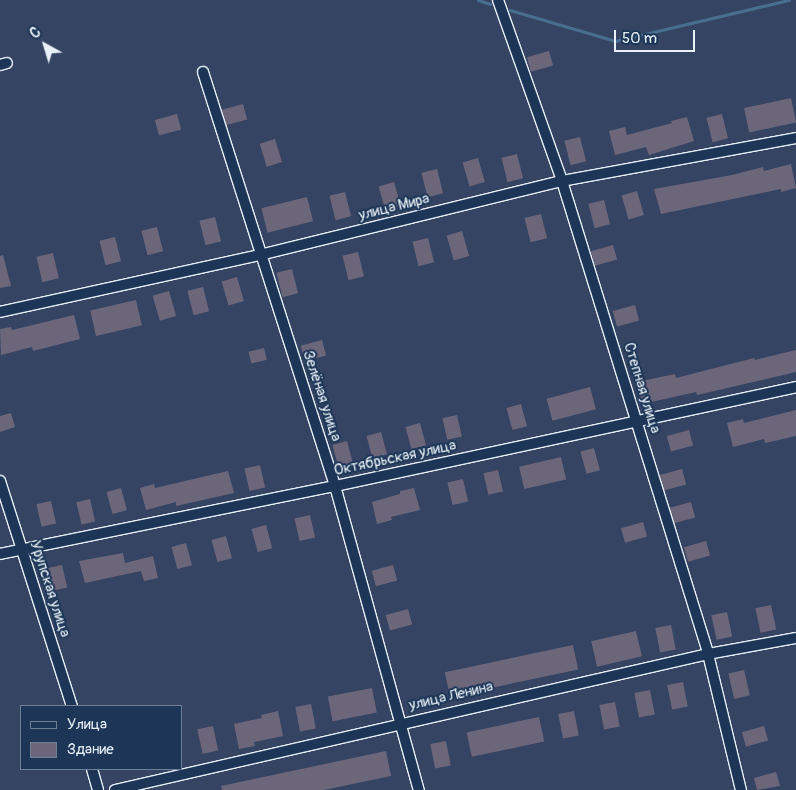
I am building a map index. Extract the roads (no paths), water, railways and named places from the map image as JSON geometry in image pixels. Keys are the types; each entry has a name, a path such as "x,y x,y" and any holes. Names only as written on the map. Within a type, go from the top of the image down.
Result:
{"street":[{"name":"Степная улица","path":"498,0 562,181 708,654 741,790"},
{"name":"Зелёная улица","path":"203,72 335,486 419,790"},
{"name":"улица Мира","path":"0,312 260,255 562,181 796,138"},
{"name":"Октябрьская улица","path":"0,554 335,486 796,387"},
{"name":"Урупская улица","path":"0,481 72,705"},
{"name":"улица Ленина","path":"115,790 400,723 708,654 796,638"},
{"path":"92,770 98,790"}],"waterway":[{"path":"478,0 490,4"},
{"path":"510,10 615,41 789,0"}]}
